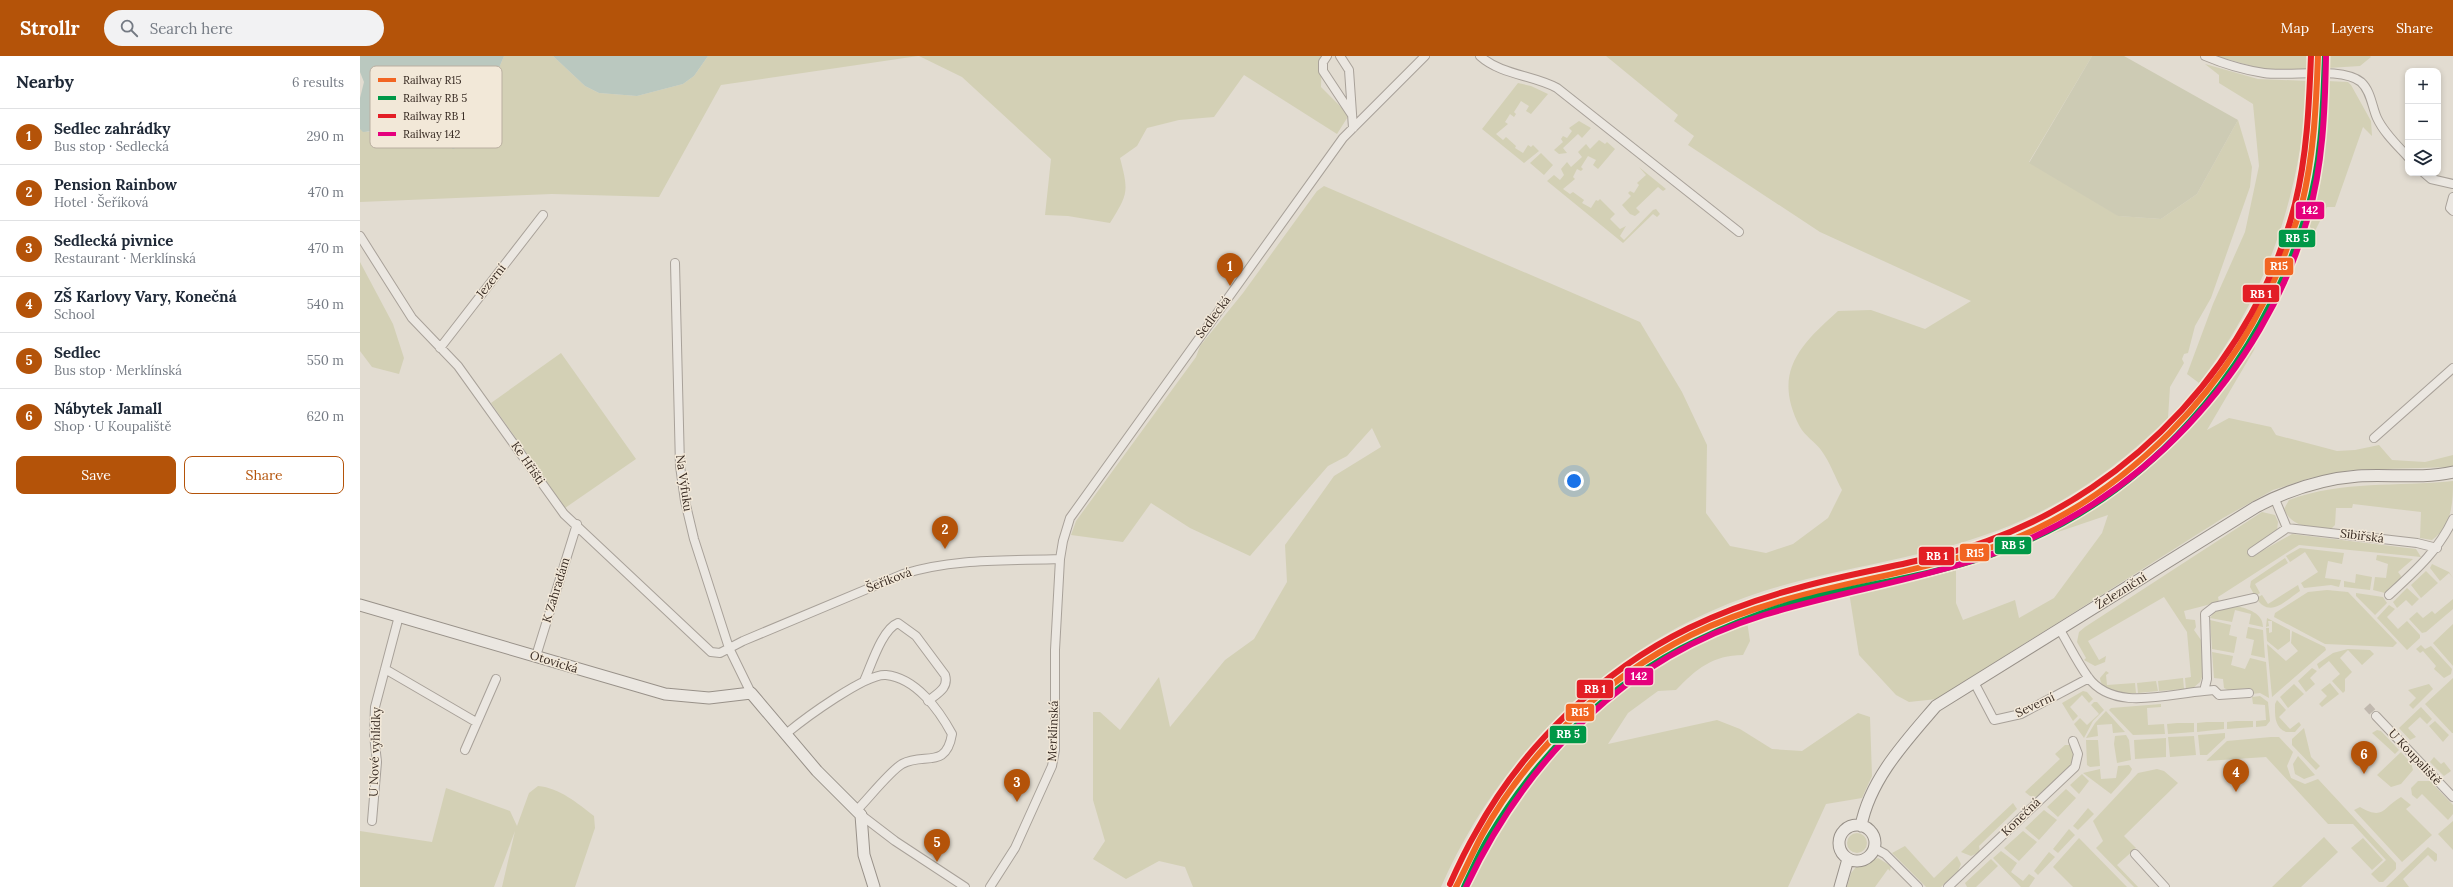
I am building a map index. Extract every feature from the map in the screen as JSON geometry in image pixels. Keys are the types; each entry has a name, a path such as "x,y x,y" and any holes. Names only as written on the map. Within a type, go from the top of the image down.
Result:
{"street":[{"path":"1327,56 1323,62 1323,71 1352,116"},
{"path":"1340,56 1349,70 1353,128"},
{"name":"Sedlecká","path":"1060,559 1070,518 1343,138 1425,56"},
{"path":"1480,56 1497,67 1533,77 1557,88 1739,232"},
{"path":"2206,56 2220,63 2264,73 2339,74 2353,77 2362,83 2369,94 2377,118 2405,152"},
{"path":"2428,176 2431,179 2453,184"},
{"path":"2453,197 2450,208 2453,211"},
{"name":"Jezerní","path":"440,348 543,214"},
{"name":"Ke Hřišti","path":"360,236 412,318 458,366 564,514 577,524 711,652 720,653 729,648"},
{"name":"Na Výfuku","path":"675,263 680,466 684,494 694,539 729,648 751,693"},
{"path":"2374,438 2453,368"},
{"name":"Železniční","path":"1861,826 1865,806 1901,748 1936,706 1975,684 2274,498 2300,487 2358,476 2430,475 2453,472"},
{"path":"2252,552 2287,528 2274,498"},
{"path":"2389,594 2423,564 2437,548 2453,519"},
{"name":"K Zahradám","path":"536,656 577,524"},
{"name":"Sibiřská","path":"2287,528 2417,543 2437,548"},
{"name":"Šeříková","path":"729,648 903,574 926,567 957,562 1060,559"},
{"name":"Merklínská","path":"990,887 1015,848 1052,766 1055,750 1055,650 1060,559"},
{"path":"2204,691 2207,679 2205,614 2214,606 2254,598"},
{"name":"Otovická","path":"360,605 665,694 708,698 751,693"},
{"name":"U Nové vyhlídky","path":"372,821 377,762 374,735 375,707 399,616"},
{"path":"864,681 885,634 893,625 898,623 916,636 945,675 947,682 944,688 928,701"},
{"path":"2060,630 2088,678 2103,692 2117,698 2127,699 2214,690 2219,695 2249,692"},
{"path":"385,669 476,722"},
{"path":"787,733 864,681 886,675 911,685 928,701 952,734 947,751 938,757 902,764 859,812 864,855 874,887"},
{"name":"Severní","path":"1975,684 1994,720 2022,714 2088,678"},
{"path":"465,750 496,679"},
{"path":"751,693 787,733 817,771 859,812 895,842 965,887"},
{"name":"U Koupaliště","path":"2376,716 2453,797"},
{"name":"Konečná","path":"1948,887 2075,767 2078,754 2073,741"},
{"path":"1861,826 1872,834 1874,848 1865,860 1856,861 1848,859 1839,848 1840,837 1849,827 1861,826"},
{"path":"1874,848 1885,854 1918,887"},
{"path":"2135,854 2165,887"},
{"path":"1840,887 1848,859"}],"shaded area":[{"path":"360,56 504,56 500,66 370,66 370,131 363,132 360,129 360,98 364,82 360,72"},
{"path":"504,56 553,56 585,86 599,93 637,96 683,84 694,76 708,56 918,56 721,85 659,197 552,194 360,202 360,129 370,132 370,148 502,148 502,66 500,66"},
{"path":"553,56 708,56 694,76 683,84 637,96 599,93 585,86"},
{"path":"919,56 1322,56 1321,87 1349,115 1337,134 1244,75 1214,117 1179,120 1147,128 1137,146 1120,158 1126,186 1123,199 1110,223 1068,216 1045,215 1051,159 962,77"},
{"path":"1606,56 2092,56 2029,162 2119,216 2161,219 2197,194 2238,120 2252,167 2250,187 2211,298 2195,326 2188,353 2184,354 2182,359 2184,363 2170,387 2168,418 2136,448 2101,475 2064,499 2025,519 1994,532 1962,542 1764,591 1711,611 1661,637 1614,668 1571,704 1532,744 1497,789 1466,836 1441,887 1193,887 1185,867 1159,861 1126,879 1093,859 1105,841 1093,800 1093,712 1100,712 1120,730 1159,677 1170,727 1225,660 1254,639 1287,582 1285,545 1334,476 1381,447 1372,428 1347,456 1328,466 1250,556 1190,528 1151,503 1123,542 1071,535 1076,521 1196,357 1200,346 1243,293 1317,191 1324,186 1640,322 1682,392 1707,445 1706,513 1730,546 1766,553 1793,544 1828,518 1842,490 1830,465 1819,447 1800,427 1792,408 1789,391 1789,376 1801,349 1838,311 1871,310 1925,329 1971,301 1820,232 1688,145 1694,136 1674,121 1678,115"},
{"path":"2092,56 2124,56 2238,120 2197,194 2161,219 2118,216 2029,163"},
{"path":"2216,56 2306,56 2308,69 2266,70"},
{"path":"2327,56 2371,57 2360,66 2328,68"},
{"path":"2205,64 2258,79 2308,81 2304,123 2297,163 2288,203 2277,241 2262,278 2244,313 2223,349 2199,383 2187,374 2213,304 2245,232 2259,166 2253,104 2219,83 2219,75"},
{"path":"2327,81 2348,82 2351,85 2371,121 2372,136 2363,127 2335,207 2327,207 2314,233 2307,222 2322,156"},
{"path":"1518,83 1531,86 1548,94 1531,114 1526,111 1529,106 1521,101 1514,112 1516,114 1514,117 1510,114 1505,122 1508,124 1496,134 1503,140 1506,137 1516,146 1515,148 1523,153 1528,145 1531,147 1533,145 1539,151 1524,163 1482,129"},
{"path":"1579,121 1591,128 1582,138 1578,134 1563,148 1567,153 1559,154 1554,150 1563,142 1561,139 1563,136 1567,138 1572,131 1569,128"},
{"path":"1599,140 1605,144 1607,142 1615,149 1598,169 1593,165 1596,160 1588,156 1581,167 1583,169 1581,171 1577,169 1573,177 1575,179 1563,189 1570,194 1573,192 1584,200 1582,203 1591,208 1596,200 1598,201 1600,199 1615,214 1610,219 1620,229 1626,226 1620,236 1624,240 1653,210 1656,209 1660,214 1657,217 1653,214 1623,243 1547,181 1554,175 1560,180 1564,175 1561,169 1567,162 1571,167 1582,157 1578,152 1586,144 1590,149"},
{"path":"1541,153 1553,165 1544,175 1530,163"},
{"path":"1639,167 1666,189 1663,191 1658,187 1636,208 1640,212 1635,216 1630,214 1622,205 1631,196 1628,193 1630,191 1634,193 1639,185 1637,183 1646,175"},
{"path":"360,262 393,324 404,358 399,374 372,367 360,351"},
{"path":"2257,339 2254,350 2207,430 2229,418 2271,427 2276,435 2337,451 2355,450 2379,445 2392,460 2425,462 2453,455 2453,467 2352,470 2310,478 2273,490 2223,518 1937,699 1909,702 1896,695 1859,655 1849,592 1956,567 1956,603 1963,620 2015,600 2019,618 2054,598 2102,533 2108,515 2031,541 2066,523 2099,502 2130,480 2159,456 2186,431 2211,402 2235,372"},
{"path":"561,353 636,459 565,508 491,403"},
{"path":"2453,481 2453,498 2450,514 2444,528 2432,540 2420,538 2421,512 2353,504 2352,508 2336,508 2335,525 2331,529 2298,524 2288,516 2284,509 2289,500 2330,489 2370,485"},
{"path":"2262,512 2275,515 2278,522 2277,530 2248,550 2253,556 2292,534 2416,549 2421,557 2299,545 2218,597 2219,602 2184,611 2186,619 2195,620 2196,627 2194,630 2201,640 2203,675 2200,682 2193,688 2186,690 2185,678 2191,677 2187,632 2164,597 2088,641 2099,660 2106,656 2105,662 2095,666 2084,660 2086,658 2077,642 2079,632 2085,627"},
{"path":"2300,548 2344,553 2342,564 2328,561 2325,578 2341,580 2339,587 2331,585 2304,588 2301,583 2318,572 2305,552 2290,562 2286,556"},
{"path":"2377,555 2413,559 2398,572 2401,576 2400,580 2385,593 2373,590 2375,577 2386,578 2388,564 2376,560"},
{"path":"2285,558 2288,563 2255,584 2260,593 2255,596 2250,587 2251,581"},
{"path":"2432,564 2449,572 2453,578 2449,573 2440,581 2430,568"},
{"path":"2426,571 2438,583 2421,598 2411,585"},
{"path":"2356,574 2372,577 2370,590 2344,587 2344,581 2355,583"},
{"path":"2298,585 2300,591 2283,603 2272,608 2261,604 2256,598 2262,595 2268,604"},
{"path":"2407,588 2419,599 2412,606 2406,600 2397,608 2393,602"},
{"path":"2327,590 2348,592 2397,643 2393,647 2325,644 2274,617 2275,613 2308,592"},
{"path":"2356,593 2383,597 2387,603 2375,615 2356,596"},
{"path":"2453,599 2453,609 2426,632 2422,633 2409,619 2417,612 2423,618 2432,611 2435,614"},
{"path":"2389,605 2395,609 2387,617 2398,629 2407,621 2420,635 2420,638 2407,650 2377,618"},
{"path":"2237,606 2250,610 2258,615 2263,627 2249,624 2251,614 2235,610 2232,622 2210,618 2215,611"},
{"path":"2267,618 2290,630 2290,641 2278,650 2267,641 2266,628 2269,628 2269,633 2272,632 2272,621 2268,621 2269,626 2266,627"},
{"path":"2210,620 2231,625 2229,635 2237,637 2234,653 2212,649"},
{"path":"1747,621 1750,641 1743,655 1723,658 1706,665 1698,670 1676,690 1658,691 1628,713 1608,744 1717,720 1740,729 1772,749 1802,751 1858,713 1870,717 1872,776 1862,798 1826,804 1788,887 1466,887 1488,842 1515,800 1546,761 1580,726 1617,695 1658,666 1701,642"},
{"path":"2453,624 2453,666 2433,643"},
{"path":"2248,627 2263,630 2265,658 2251,655 2254,640 2246,638"},
{"path":"2292,631 2325,647 2326,650 2272,697 2267,644 2286,661 2298,651 2291,643"},
{"path":"2421,645 2425,649 2431,646 2452,669 2451,674 2444,678 2434,669 2436,666 2423,651 2420,653 2416,649"},
{"path":"2348,649 2370,650 2374,654 2362,665 2348,650 2340,658 2352,672 2345,679 2345,691 2343,693 2332,681 2340,674 2329,661 2319,669 2317,664 2333,653"},
{"path":"2212,652 2233,656 2231,665 2245,669 2250,658 2266,662 2269,698 2260,693 2252,694 2251,688 2228,690 2224,688 2223,679 2214,678"},
{"path":"2312,668 2317,671 2310,678 2315,684 2306,692 2298,681"},
{"path":"2106,671 2109,673 2106,675 2107,685 2135,683 2136,693 2114,692 2104,687 2100,678"},
{"path":"2183,678 2184,689 2159,691 2158,681"},
{"path":"2453,678 2453,733 2452,733 2425,704"},
{"path":"2156,681 2158,691 2138,693 2137,683"},
{"path":"2330,683 2339,694 2322,707 2319,704 2327,696 2321,690"},
{"path":"2294,684 2304,694 2288,708 2280,697"},
{"path":"2429,684 2433,689 2413,709 2409,705 2416,698 2408,690"},
{"path":"2083,691 2087,692 2093,699 2089,703 2082,695 2070,707 2078,716 2073,721 2062,703"},
{"path":"2260,696 2268,702 2270,721 2266,726 2256,727 2256,721 2266,720 2265,705 2253,704 2252,697"},
{"path":"2277,700 2286,710 2279,717 2290,729 2299,722 2301,725 2295,732 2286,732 2277,724 2275,704"},
{"path":"2094,702 2097,702 2104,710 2093,721 2084,738 2074,724 2080,718 2087,725 2099,714 2091,705"},
{"path":"2161,704 2161,707 2147,708 2148,725 2164,724 2165,734 2133,735 2109,710 2111,708"},
{"path":"2421,707 2432,719 2427,724 2420,717 2408,728 2416,737 2410,740 2399,728"},
{"path":"2106,711 2125,732 2113,733 2112,724 2097,725 2098,736 2086,738 2095,723"},
{"path":"2253,721 2253,727 2227,729 2227,722"},
{"path":"2435,721 2449,735 2443,742 2429,726"},
{"path":"2224,722 2224,729 2197,732 2197,723"},
{"path":"2194,723 2194,732 2168,734 2167,724"},
{"path":"2304,728 2311,757 2320,766 2316,770 2292,745 2292,739"},
{"path":"2377,730 2381,731 2399,750 2395,754 2372,733"},
{"path":"2225,733 2225,738 2207,755 2200,755 2198,735"},
{"path":"2126,735 2129,740 2131,760 2117,763 2114,744 2115,736"},
{"path":"2194,736 2196,755 2170,757 2168,737"},
{"path":"2279,737 2293,752 2287,766 2291,778 2305,784 2318,779 2396,863 2396,869 2383,882 2379,882 2371,874 2386,860 2353,824 2328,824 2266,757 2206,761 2227,741"},
{"path":"2166,738 2166,757 2135,759 2134,740"},
{"path":"2086,740 2098,740 2100,766 2090,767 2087,765"},
{"path":"2065,745 2070,745 2074,753 2073,764 2039,797 2030,796 2025,792 2060,759 2055,754"},
{"path":"2401,752 2411,763 2413,770 2401,784 2391,787 2377,775"},
{"path":"2298,756 2315,775 2304,779 2295,774 2293,764"},
{"path":"2434,757 2441,764 2444,762 2451,771 2444,776 2430,762"},
{"path":"2129,765 2132,769 2130,773 2111,794 2083,773 2100,769 2101,779 2116,778 2118,766"},
{"path":"2157,769 2164,771 2178,783 2124,836 2136,848 2117,865 2138,887 2134,887 2096,848 2103,841 2093,821 2138,773"},
{"path":"2082,774 2089,781 2079,794 2070,785"},
{"path":"2418,781 2430,781 2453,805 2453,814 2448,820 2422,794 2417,799 2412,795 2411,788"},
{"path":"538,786 546,787 561,793 575,801 594,816 595,828 575,887 502,887 515,831 494,887 360,887 360,831 432,842 446,788 510,811 517,826 529,793"},
{"path":"2066,789 2076,798 2058,817 2047,807"},
{"path":"2401,797 2411,805 2406,809 2432,835 2402,862 2354,810 2360,807 2374,813 2379,813"},
{"path":"2013,803 2017,809 1979,846 1980,852 1971,856 1961,852"},
{"path":"2088,808 2094,814 2078,830 2073,826"},
{"path":"2044,810 2057,820 2039,840 2025,828"},
{"path":"2453,821 2453,850 2438,834"},
{"path":"2069,829 2075,835 2058,853 2053,849"},
{"path":"2023,831 2037,842 2019,861 2004,848"},
{"path":"1857,833 1864,836 1867,843 1864,850 1857,853 1850,850 1847,843 1850,836"},
{"path":"2324,837 2338,852 2301,887 2272,887"},
{"path":"2079,838 2127,887 2073,887 2053,867"},
{"path":"2363,838 2383,860 2372,870 2351,848"},
{"path":"1905,846 1934,878 1957,856 1961,864 1958,871 1941,887 1926,887 1892,853"},
{"path":"2428,847 2437,854 2437,860 2435,862 2428,855 2403,879 2409,887 2386,887"},
{"path":"2001,851 2017,863 2011,872 2023,881 2029,874 2035,878 2029,887 2021,887 1993,858"},
{"path":"2049,852 2055,857 2038,875 2034,871"},
{"path":"1878,858 1891,866 1890,871 1888,869 1875,887 1847,887 1851,873 1856,867"},
{"path":"1991,859 1998,866 1976,887 1967,887 1965,883"}],"tunnel":[{"path":"2367,706 2376,716"}],"rail line":[{"name":"R15","path":"1456,887 1482,835 1501,804 1522,774 1546,746 1572,719 1599,695 1629,672 1659,652 1726,619 1762,607 1799,596 1947,561 1984,550 2035,529 2083,503 2128,470 2170,433 2207,391 2239,346 2266,298 2287,248 2302,204 2309,167 2315,112 2318,56"},
{"name":"142","path":"1466,887 1491,840 1519,796 1550,756 1586,719 1625,686 1667,658 1714,634 1764,615 1957,565 1984,557 2040,534 2093,504 2142,468 2187,426 2226,380 2260,329 2287,275 2308,217 2317,178 2324,117 2326,56"}],"transit line":[{"path":"1450,884 1476,832 1495,800 1517,770 1541,741 1567,714 1595,689 1625,666 1689,628 1743,605 1798,588 1964,549 2041,518 2092,488 2139,451 2182,410 2219,364 2251,314 2277,260 2295,204 2299,186 2305,149 2311,56"},
{"path":"1464,887 1486,841 1509,805 1554,749 1579,723 1606,699 1634,677 1664,658 1722,629 1777,608 1828,594 1943,569 1988,556 2045,532 2098,502 2146,465 2190,422 2228,375 2260,323 2287,268 2307,211 2316,173 2321,134 2325,56"}],"place":[{"name":"Sedlec zahrádky","path":"1230,286"},
{"name":"Pension Rainbow","path":"945,549"},
{"name":"Nábytek Jamall","path":"2364,774"},
{"name":"ZŠ Karlovy Vary, Konečná","path":"2236,792"},
{"name":"Sedlecká pivnice","path":"1017,802"},
{"name":"Sedlec","path":"937,862"}]}
